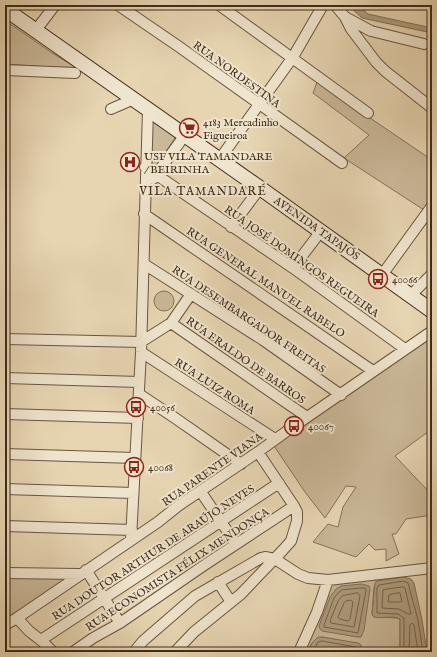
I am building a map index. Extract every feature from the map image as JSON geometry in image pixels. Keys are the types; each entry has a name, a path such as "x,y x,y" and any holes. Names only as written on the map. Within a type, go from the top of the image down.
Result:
{"main road":[{"name":"AVENIDA TAPAJÓS","path":"5,9 36,30 80,70 134,99 432,311"}],"street":[{"path":"36,30 55,5"},
{"name":"RUA NORDESTINA","path":"118,5 342,163"},
{"path":"219,5 293,57 368,113"},
{"path":"219,160 293,57 323,5"},
{"path":"335,5 345,17 351,29 384,71 432,108"},
{"path":"345,17 371,30 424,44"},
{"path":"5,70 80,70"},
{"path":"111,109 134,99"},
{"path":"5,526 131,535 141,347 145,167 148,109"},
{"path":"145,190 185,135"},
{"name":"RUA JOSÉ DOMINGOS REGUEIRA","path":"145,167 293,268 405,348"},
{"path":"231,227 260,188"},
{"path":"382,275 432,206"},
{"name":"RUA GENERAL MANUEL RABELO","path":"144,214 373,371"},
{"path":"293,268 321,231"},
{"name":"RUA DESEMBARGADOR FREITAS","path":"144,264 263,340 341,395"},
{"path":"411,295 432,274"},
{"path":"5,339 141,347 171,323 191,294"},
{"name":"RUA ERALDO DE BARROS","path":"171,323 307,417"},
{"name":"RUA PARENTE VIANA","path":"5,625 83,572 131,535 201,492 275,439 341,395 405,348 432,331"},
{"name":"RUA LUIZ ROMA","path":"141,347 275,439"},
{"path":"5,378 139,382"},
{"path":"139,394 241,464"},
{"path":"5,414 138,418"},
{"path":"175,652 194,632 242,594 290,541 297,521 297,512 258,452"},
{"path":"5,454 135,458"},
{"name":"RUA DOUTOR ARTHUR DE ARAÚJO NEVES","path":"41,640 279,483"},
{"path":"5,489 134,493"},
{"path":"201,492 236,544"},
{"name":"RUA ECONOMISTA FÉLIX MENDONÇA","path":"73,652 93,638 120,623 294,506"},
{"path":"134,652 143,641 195,596 261,558 265,557 275,559 298,574 315,579 328,580 432,568"},
{"path":"5,573 83,572 105,599 120,623"},
{"path":"299,652 328,580"},
{"path":"218,582 231,602"},
{"path":"17,618 29,631 53,652"}],"shaded area":[{"path":"5,23 9,23 52,53 79,69 5,64"},
{"path":"317,82 432,160 432,198 424,210 344,158 369,135 313,93"},
{"path":"151,120 176,133 175,138 154,169 151,168"},
{"path":"164,291 171,294 174,301 171,308 164,311 157,308 154,301 157,294"},
{"path":"425,340 432,347 432,429 395,456 432,495 432,515 406,519 396,534 392,534 399,554 386,561 386,549 375,550 369,544 356,557 313,542 328,524 338,527 343,507 356,487 346,486 325,518 305,492 274,446"},
{"path":"5,573 64,577 64,580 5,621"},
{"path":"370,579 377,581 374,587 372,614 374,617 400,619 400,652 361,652 360,644 322,637 312,643 308,652 303,652 330,585 341,581"}],"water":[{"path":"348,5 358,5 368,14 432,28 432,33 362,18"},
{"path":"403,577 411,579 414,583 427,652 400,652 400,619 394,617 374,617 372,614 375,583 377,581"},
{"path":"362,584 369,586 370,589 364,630 361,637 322,631 319,626 330,597 336,589 341,586"},
{"path":"318,637 358,643 361,645 361,652 308,652 312,643"}],"place":[{"name":"4183 Mercadinho Figueiroa","path":"189,128"},
{"name":"USF VILA TAMANDARE / BEIRINHA","path":"130,162"},
{"name":"40066","path":"378,279"},
{"name":"40056","path":"136,407"},
{"name":"40067","path":"294,426"},
{"name":"40068","path":"134,467"}],"district":[{"name":"VILA TAMANDARÉ","path":"203,191"}]}
